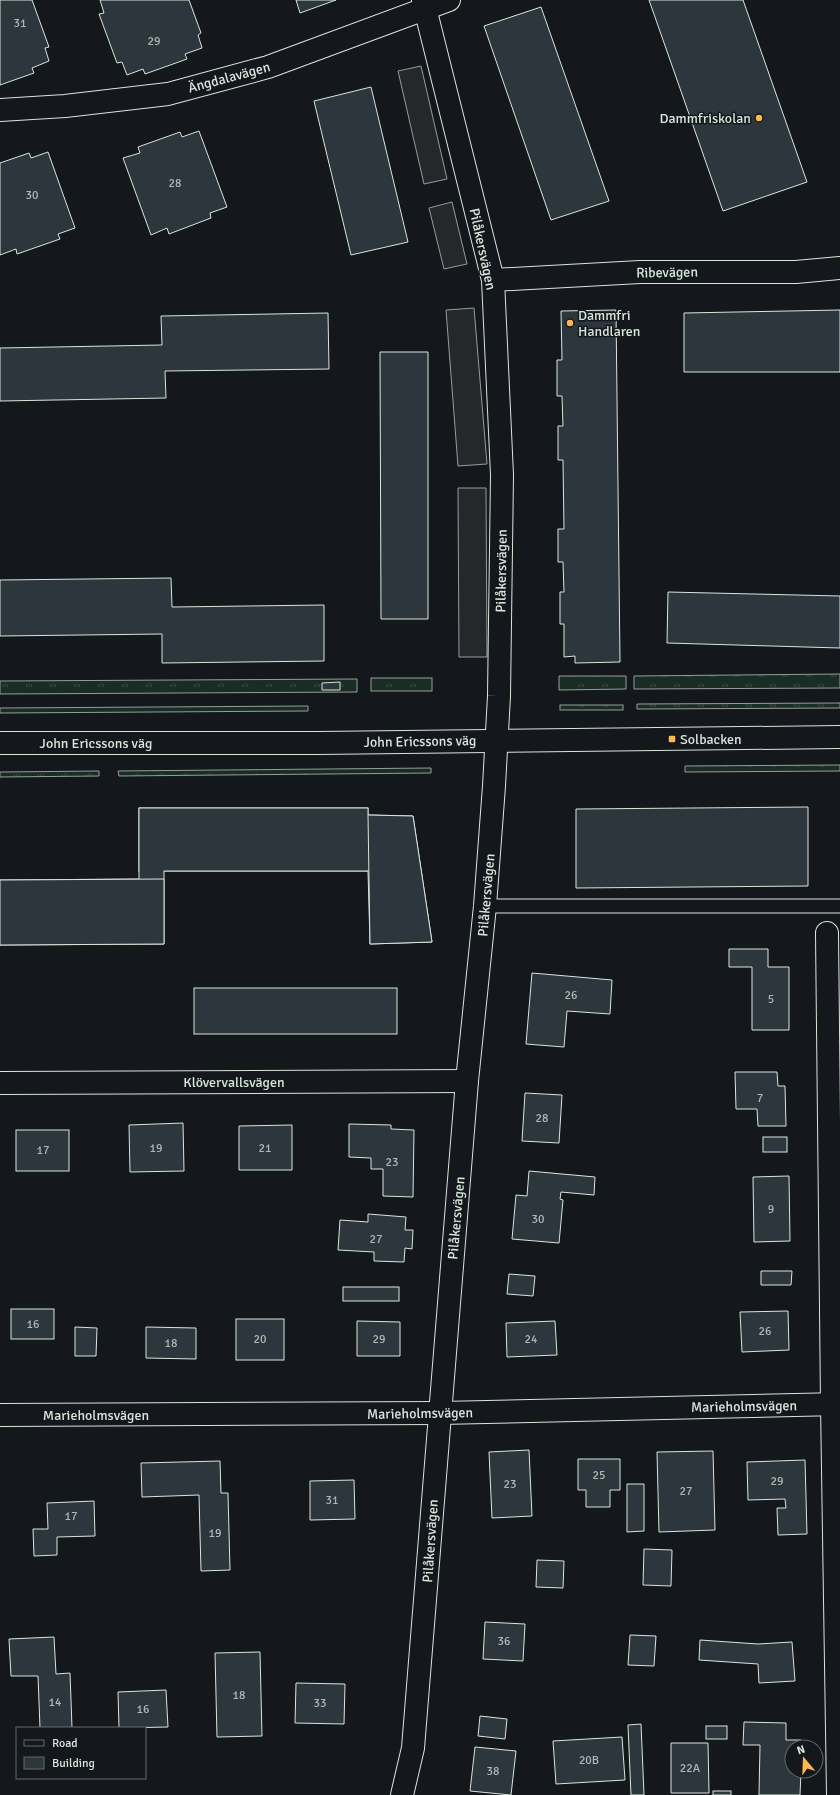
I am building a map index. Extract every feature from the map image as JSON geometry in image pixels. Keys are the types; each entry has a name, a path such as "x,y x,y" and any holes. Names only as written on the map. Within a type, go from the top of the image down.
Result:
{"street":[{"name":"Ängdalavägen","path":"0,110 65,106 168,94 268,67 424,4 449,0"},
{"name":"Pilåkersvägen","path":"402,1795 413,1748 467,1081 486,906 497,740 502,475 493,280 424,4"},
{"name":"Ribevägen","path":"493,280 640,272 796,272 840,268"},
{"name":"John Ericssons väg","path":"0,743 318,743 840,737"},
{"path":"827,933 835,1296 838,1795"},
{"name":"Klövervallsvägen","path":"0,1083 467,1081"},
{"name":"Marieholmsvägen","path":"0,1415 440,1413 836,1404"}],"lane":[{"path":"486,906 840,906"}],"green space":[{"path":"840,674 840,688 634,689 634,676"},
{"path":"559,676 626,676 626,689 559,690"},
{"path":"371,678 432,678 432,691 371,691"},
{"path":"357,679 357,692 0,694 0,681"},
{"path":"840,703 840,708 637,709 637,704"},
{"path":"560,705 623,705 623,710 560,710"},
{"path":"308,706 308,711 0,713 0,708"},
{"path":"840,765 840,771 685,772 685,766"},
{"path":"431,768 431,773 119,776 118,771"},
{"path":"99,771 99,776 0,777 0,772"}],"shaded area":[{"path":"421,66 447,179 424,184 398,71"},
{"path":"452,202 467,264 444,269 429,208"},
{"path":"474,308 487,464 458,466 446,310"},
{"path":"458,488 486,488 487,657 459,657"}],"building":[{"path":"0,0 32,0 49,47 45,48 49,61 32,68 34,73 0,85"},
{"path":"100,0 189,0 201,33 198,35 202,48 185,54 187,59 145,74 143,69 127,75 122,62 117,63 99,14 104,13"},
{"path":"296,0 336,0 300,13"},
{"path":"649,0 743,0 807,182 723,211"},
{"path":"541,7 609,201 551,220 484,26"},
{"path":"371,87 408,242 351,255 314,101"},
{"path":"199,131 227,207 210,213 211,218 169,234 167,228 151,235 123,158 140,153 138,147 180,132 182,137"},
{"path":"48,152 75,228 58,234 60,239 17,254 16,249 0,255 0,163 29,153 31,158"},
{"path":"616,310 620,662 575,663 575,656 564,657 564,624 560,624 560,592 564,592 563,562 558,562 558,529 564,529 563,460 558,460 558,426 563,426 562,396 557,396 557,360 562,360 561,311"},
{"path":"840,310 840,372 684,372 684,313"},
{"path":"328,313 329,369 165,371 166,398 0,401 0,348 162,345 161,316"},
{"path":"380,352 428,352 428,619 381,619"},
{"path":"171,578 172,607 324,605 324,661 162,663 162,634 0,636 0,580"},
{"path":"668,592 840,596 840,648 667,643"},
{"path":"340,682 340,690 322,690 322,683"},
{"path":"808,807 808,886 576,888 576,809"},
{"path":"139,808 368,808 368,871 139,871"},
{"path":"139,808 368,808 368,815 413,816 432,942 370,944 368,871 164,871 164,944 0,945 0,880 139,879"},
{"path":"368,815 413,816 432,942 370,944"},
{"path":"164,879 164,944 0,945 0,880"},
{"path":"729,949 768,949 768,967 789,967 789,1030 752,1030 752,967 729,967"},
{"path":"532,973 612,980 610,1014 567,1011 564,1047 526,1044"},
{"path":"194,988 397,988 397,1034 194,1034"},
{"path":"735,1072 777,1072 778,1086 785,1086 786,1126 758,1126 757,1109 736,1109"},
{"path":"525,1093 562,1095 559,1143 522,1141"},
{"path":"183,1123 184,1171 130,1172 129,1125"},
{"path":"349,1124 391,1125 391,1129 414,1130 413,1197 383,1196 383,1169 371,1169 371,1158 349,1157"},
{"path":"292,1125 292,1170 239,1170 239,1126"},
{"path":"16,1130 69,1130 69,1171 16,1171"},
{"path":"763,1137 787,1137 787,1152 763,1152"},
{"path":"529,1171 595,1177 594,1195 561,1192 560,1199 563,1200 559,1243 512,1239 516,1195 527,1196"},
{"path":"789,1176 790,1241 754,1242 753,1177"},
{"path":"368,1214 406,1217 405,1230 413,1230 412,1249 405,1248 404,1262 374,1261 374,1252 338,1250 340,1220 368,1222"},
{"path":"761,1271 792,1271 791,1285 761,1285"},
{"path":"509,1274 535,1276 533,1296 507,1294"},
{"path":"343,1287 399,1287 399,1301 343,1301"},
{"path":"11,1309 54,1309 54,1339 11,1339"},
{"path":"788,1311 789,1350 742,1352 740,1312"},
{"path":"236,1319 284,1319 284,1360 236,1360"},
{"path":"357,1321 400,1322 400,1356 357,1356"},
{"path":"555,1321 557,1355 507,1357 506,1323"},
{"path":"75,1327 97,1328 96,1356 75,1356"},
{"path":"146,1327 196,1328 196,1359 146,1358"},
{"path":"529,1450 532,1516 492,1518 489,1452"},
{"path":"713,1451 715,1530 659,1532 657,1452"},
{"path":"578,1459 620,1459 620,1490 610,1490 610,1507 586,1507 586,1490 578,1490"},
{"path":"805,1460 807,1534 778,1535 777,1508 786,1508 785,1499 748,1500 747,1462"},
{"path":"220,1461 221,1493 228,1493 230,1570 201,1571 199,1495 142,1497 141,1463"},
{"path":"354,1480 355,1519 310,1520 310,1481"},
{"path":"627,1484 644,1484 644,1531 627,1532"},
{"path":"94,1501 95,1536 57,1537 57,1555 34,1556 33,1529 48,1529 47,1503"},
{"path":"644,1549 672,1550 671,1586 643,1585"},
{"path":"537,1560 564,1561 563,1588 536,1587"},
{"path":"485,1622 525,1624 523,1661 483,1659"},
{"path":"630,1635 656,1636 654,1666 628,1665"},
{"path":"54,1637 56,1674 70,1673 72,1727 40,1727 38,1676 11,1676 9,1639"},
{"path":"700,1640 758,1644 792,1642 795,1681 759,1683 758,1664 699,1660"},
{"path":"260,1652 262,1736 217,1737 215,1653"},
{"path":"296,1683 345,1684 344,1724 295,1723"},
{"path":"166,1690 168,1727 119,1727 118,1692"},
{"path":"480,1716 507,1719 505,1739 478,1736"},
{"path":"744,1722 786,1723 786,1739 784,1739 784,1779 801,1779 800,1795 759,1795 760,1745 743,1745"},
{"path":"641,1724 644,1795 631,1795 628,1725"},
{"path":"706,1726 727,1726 727,1739 706,1739"},
{"path":"622,1737 625,1780 556,1784 553,1741"},
{"path":"671,1743 708,1743 709,1793 671,1793"},
{"path":"475,1747 516,1751 511,1795 470,1791"},
{"path":"713,1791 731,1791 731,1795 713,1795"}],"place":[{"name":"Dammfriskolan","path":"759,118"},
{"name":"Dammfri Handlaren","path":"570,323"},
{"name":"Solbacken","path":"672,739"}]}
